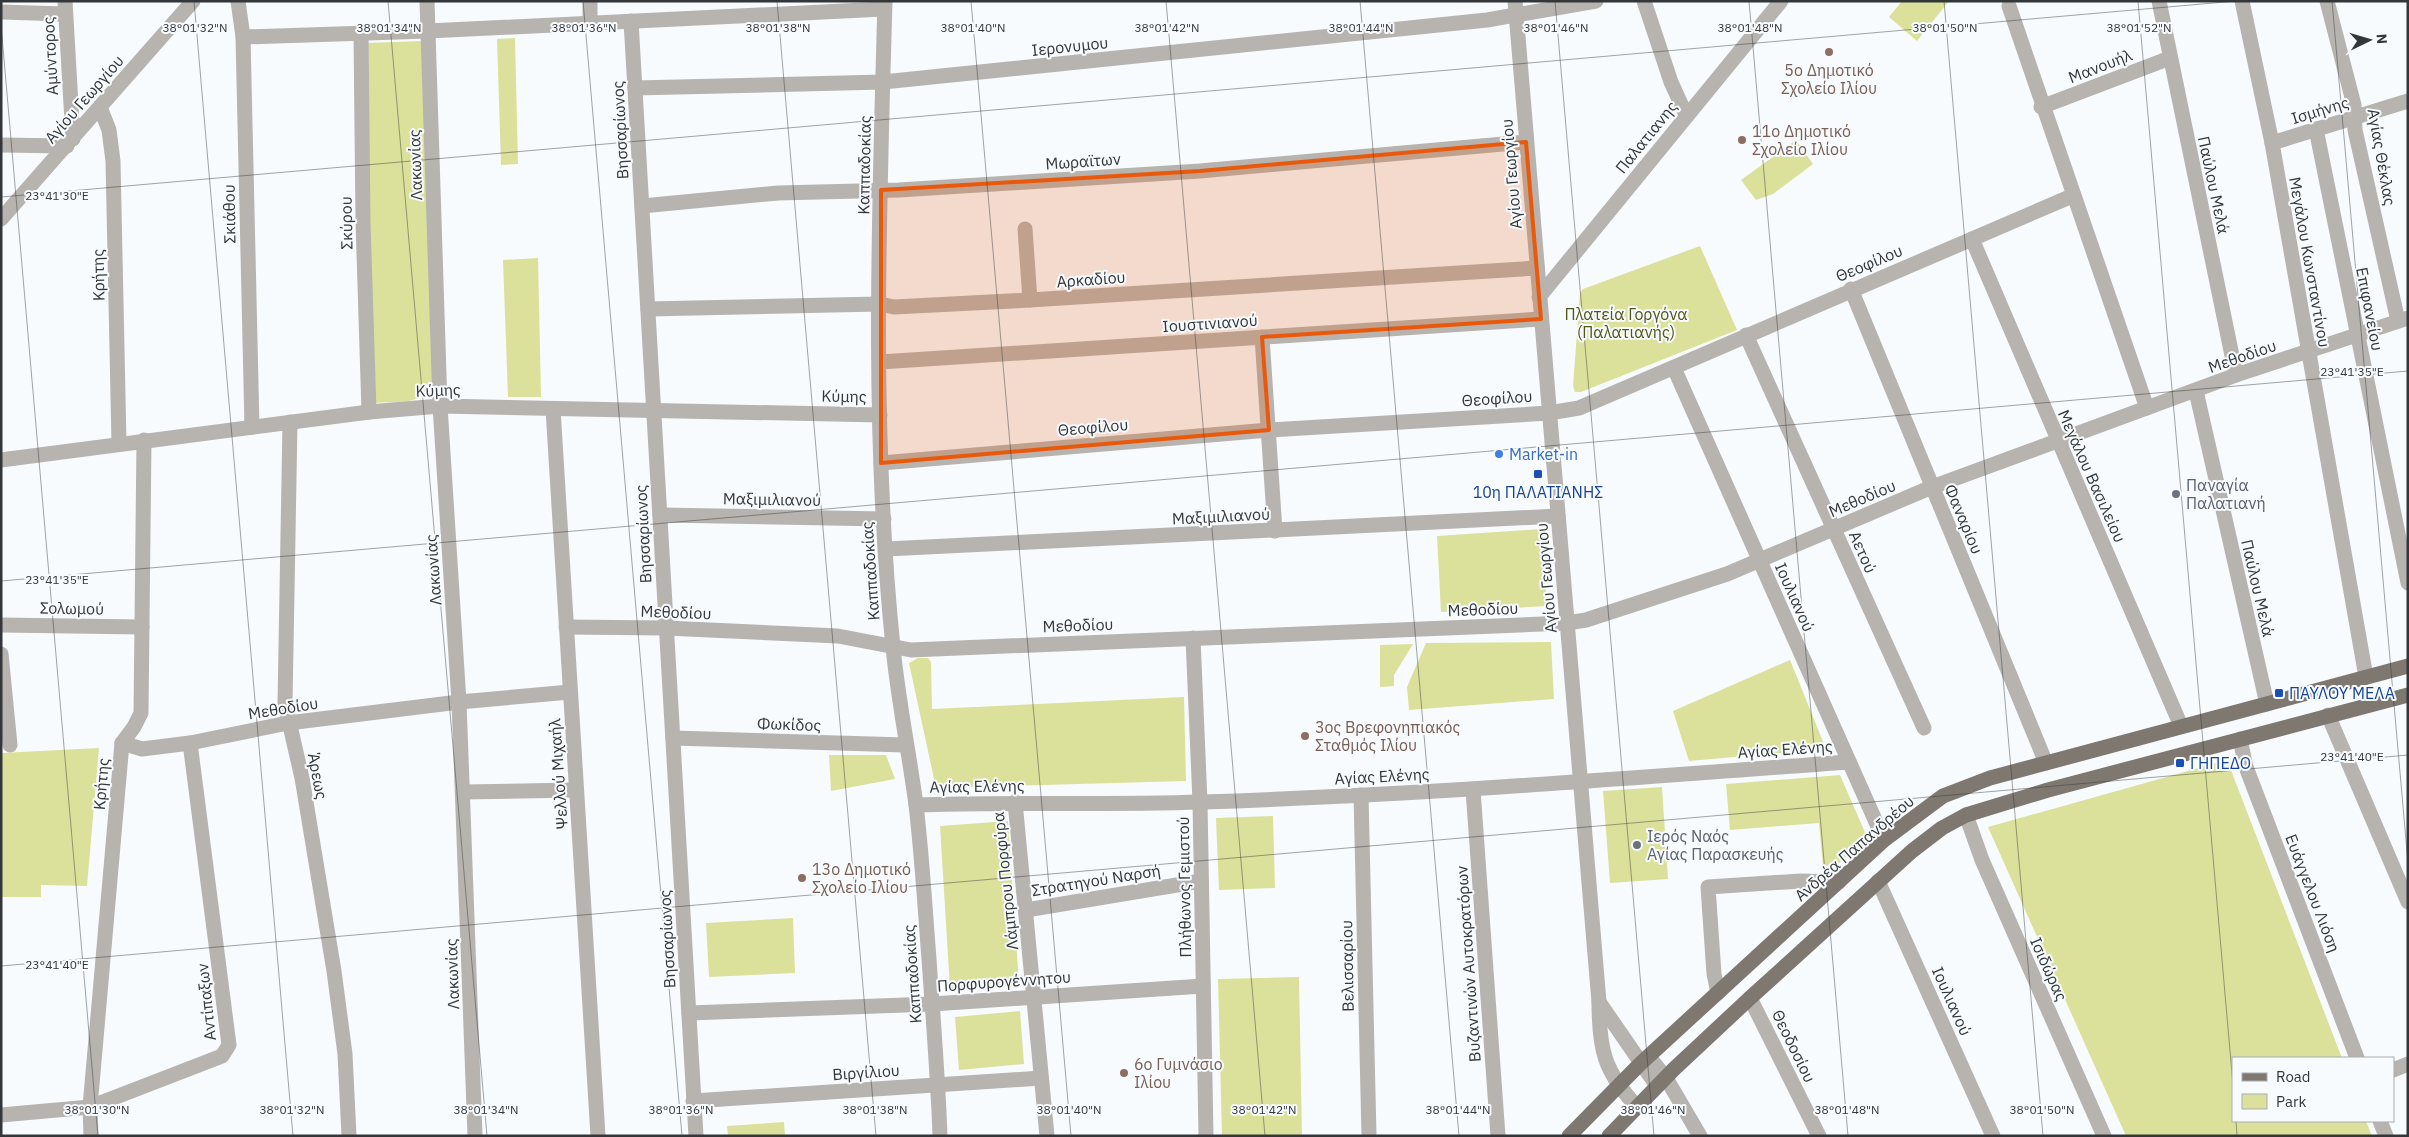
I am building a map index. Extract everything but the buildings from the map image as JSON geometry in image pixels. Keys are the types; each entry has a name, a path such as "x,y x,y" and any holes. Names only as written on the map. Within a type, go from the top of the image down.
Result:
{"main road":[{"name":"Ανδρέα Παπανδρέου","path":"1570,1136 1645,1060 1884,840 1943,796 1990,778 2408,666"},
{"path":"1614,1134 1636,1107 1662,1082 1750,998 1878,881 1927,840 1966,815 2048,790 2408,695"}],"street":[{"name":"Αγίου Γεωργίου","path":"1,219 193,1"},
{"name":"Σκιάθου","path":"238,1 243,37 252,427"},
{"name":"Λακωνίας","path":"427,1 440,406 460,702 475,1136"},
{"path":"590,1 590,23"},
{"name":"Ιερονυμου","path":"635,88 883,82 1207,50 1515,9 1596,1"},
{"path":"1644,1 1671,82 1686,115"},
{"name":"Παύλου Μελά","path":"2158,1 2236,375"},
{"name":"Μεγάλου Κωνσταντίνου","path":"2242,1 2272,143 2366,677"},
{"name":"Αγίας Θέκλας","path":"2327,1 2354,104 2355,130 2403,319"},
{"name":"Παλατιανης","path":"1540,297 1686,115 1780,2"},
{"path":"243,37 362,34 590,23 884,5"},
{"name":"Καππαδοκίας","path":"884,5 880,190 881,463 892,646 905,745 916,805 938,1084 940,1136"},
{"path":"2008,6 2072,196 2147,408"},
{"path":"1,12 65,8"},
{"name":"Αμύντορος","path":"65,8 70,142"},
{"name":"Αγίου Γεωργίου","path":"1515,9 1599,1002 1599,1037 1602,1052 1618,1086 1636,1107"},
{"name":"Βησσαρίωνος","path":"631,20 696,1136"},
{"name":"Σκύρου","path":"362,34 363,222 369,412"},
{"name":"Μανουήλ","path":"2042,107 2170,58"},
{"name":"Ισμήνης","path":"2272,143 2408,101"},
{"name":"Κρήτης","path":"100,107 109,130 113,161 119,444"},
{"name":"Επιφανείου","path":"2316,129 2408,583"},
{"path":"1,145 70,142"},
{"name":"Μωραϊτων","path":"642,206 778,193 880,190 1200,171 1526,142"},
{"name":"Θεοφίλου","path":"881,463 1269,430 1549,413 1579,408 2072,196"},
{"path":"1025,228 1030,300"},
{"name":"Μεγάλου Βασιλείου","path":"1972,239 2181,726"},
{"name":"Αρκαδίου","path":"648,309 880,304 894,307 1537,268"},
{"name":"Φαναρίου","path":"1851,290 2046,763"},
{"name":"Ιουστινιανού","path":"880,362 1541,319"},
{"name":"Μεθοδίου","path":"566,628 666,628 838,636 911,650 1567,623 1586,620 1760,562 1932,487 2236,375 2403,319"},
{"name":"Αετού","path":"1746,335 1924,728"},
{"path":"1262,337 1275,531"},
{"name":"Ιουλιανού","path":"1674,368 1884,840"},
{"name":"Παύλου Μελά","path":"2196,391 2267,704"},
{"name":"Κύμης","path":"1,460 369,412 440,406 880,414"},
{"name":"Ψελλού Μιχαήλ","path":"552,409 598,1136"},
{"name":"Άρεως","path":"290,422 285,704 288,724 302,778 334,971 345,1054 349,1136"},
{"name":"Κρήτης","path":"91,1136 90,1107 122,743 134,727 141,713 144,440"},
{"name":"Μαξιμιλιανού","path":"660,515 884,519"},
{"name":"Μαξιμιλιανού","path":"886,549 1558,516"},
{"name":"Σολωμού","path":"1,625 142,627"},
{"name":"Πλήθωνος Γεμιστού","path":"1193,638 1200,802 1206,1136"},
{"path":"1,654 10,744"},
{"name":"Μεθοδίου","path":"122,743 142,749 190,743 288,724 460,702 570,692"},
{"path":"2328,715 2408,902"},
{"name":"Φωκίδος","path":"673,738 905,745"},
{"name":"Ευάγγελου Λιόση","path":"2240,739 2246,767 2357,1057"},
{"name":"Αντίπαξων","path":"1,1115 90,1107 222,1056 230,1045 190,743"},
{"name":"Αγίας Ελένης","path":"916,805 1015,802 1200,802 1473,790 1848,762"},
{"path":"463,792 576,790"},
{"name":"Βυζαντινών Αυτοκρατόρων","path":"1473,790 1498,1136"},
{"name":"Βελισσαρίου","path":"1361,795 1369,1136"},
{"name":"Λάμπρου Πορφύρα","path":"1015,802 1047,1136"},
{"name":"Ισιδώρας","path":"1966,815 1982,860 2104,1136"},
{"name":"Στρατηγού Ναρσή","path":"1026,910 1201,881"},
{"path":"1718,994 1714,974 1708,887 1801,881 1839,882"},
{"name":"Ιουλιανού","path":"1878,881 1993,1136"},
{"name":"Πορφυρογέννητου","path":"689,1013 932,1004 1202,986"},
{"name":"Θεοδοσίου","path":"1750,998 1819,1136"},
{"name":"Αγίου Γεωργίου","path":"1599,1002 1662,1082 1700,1136"},
{"path":"2394,1070 2408,1064"},
{"name":"Βιργίλιου","path":"694,1100 1041,1078"},
{"path":"2380,1122 2386,1136"}],"highlighted area":[{"path":"1526,142 1541,319 1262,337 1269,430 881,463 881,190 1200,171"}],"green space":[{"path":"1902,1 1949,1 1917,41 1889,17"},
{"path":"515,38 518,164 501,165 497,39"},
{"path":"423,41 434,381 424,395 410,401 374,403 366,43"},
{"path":"1796,140 1813,164 1773,194 1756,200 1741,180"},
{"name":"Πλατεία Γοργόνα (Παλατιανής)","path":"1700,246 1737,330 1581,392 1575,392 1573,386 1580,293 1583,289"},
{"path":"538,258 541,397 508,397 503,260"},
{"path":"1542,529 1547,606 1441,612 1437,536"},
{"path":"1551,642 1554,699 1409,710 1407,687 1426,643"},
{"path":"1413,644 1394,675 1394,686 1380,687 1380,645"},
{"path":"918,658 928,658 931,662 932,709 1184,697 1186,781 936,788 909,663"},
{"path":"1790,660 1826,749 1689,761 1673,711"},
{"path":"99,748 87,886 41,885 41,897 1,897 1,753"},
{"path":"829,755 886,755 895,779 831,791"},
{"path":"2227,760 2342,1057 2232,1057 2232,1122 2366,1122 2372,1136 2126,1136 1988,827"},
{"path":"1840,775 1867,837 1837,865 1823,866 1819,823 1730,830 1726,784"},
{"path":"1662,787 1668,879 1610,883 1603,791"},
{"path":"1273,816 1275,888 1219,890 1216,818"},
{"path":"1008,821 1019,984 950,989 940,826"},
{"path":"793,918 795,973 709,977 706,923"},
{"path":"1299,977 1302,1136 1222,1136 1218,979"},
{"path":"1020,1011 1024,1064 959,1070 955,1017"},
{"path":"784,1122 785,1136 728,1136 727,1126"}],"place":[{"name":"5ο Δημοτικό Σχολείο Ιλίου","path":"1829,52"},
{"name":"11ο Δημοτικό Σχολείο Ιλίου","path":"1742,140"},
{"name":"Market-in","path":"1499,454"},
{"name":"10η ΠΑΛΑΤΙΑΝΗΣ","path":"1538,474"},
{"name":"Παναγία Παλατιανή","path":"2176,494"},
{"name":"ΠΑΥΛΟΥ ΜΕΛΑ","path":"2279,693"},
{"name":"3ος Βρεφονηπιακός Σταθμός Ιλίου","path":"1305,736"},
{"name":"ΓΗΠΕΔΟ","path":"2180,763"},
{"name":"Ιερός Ναός Αγίας Παρασκευής","path":"1637,845"},
{"name":"13ο Δημοτικό Σχολείο Ιλίου","path":"802,878"},
{"name":"6ο Γυμνάσιο Ιλίου","path":"1124,1073"}]}
